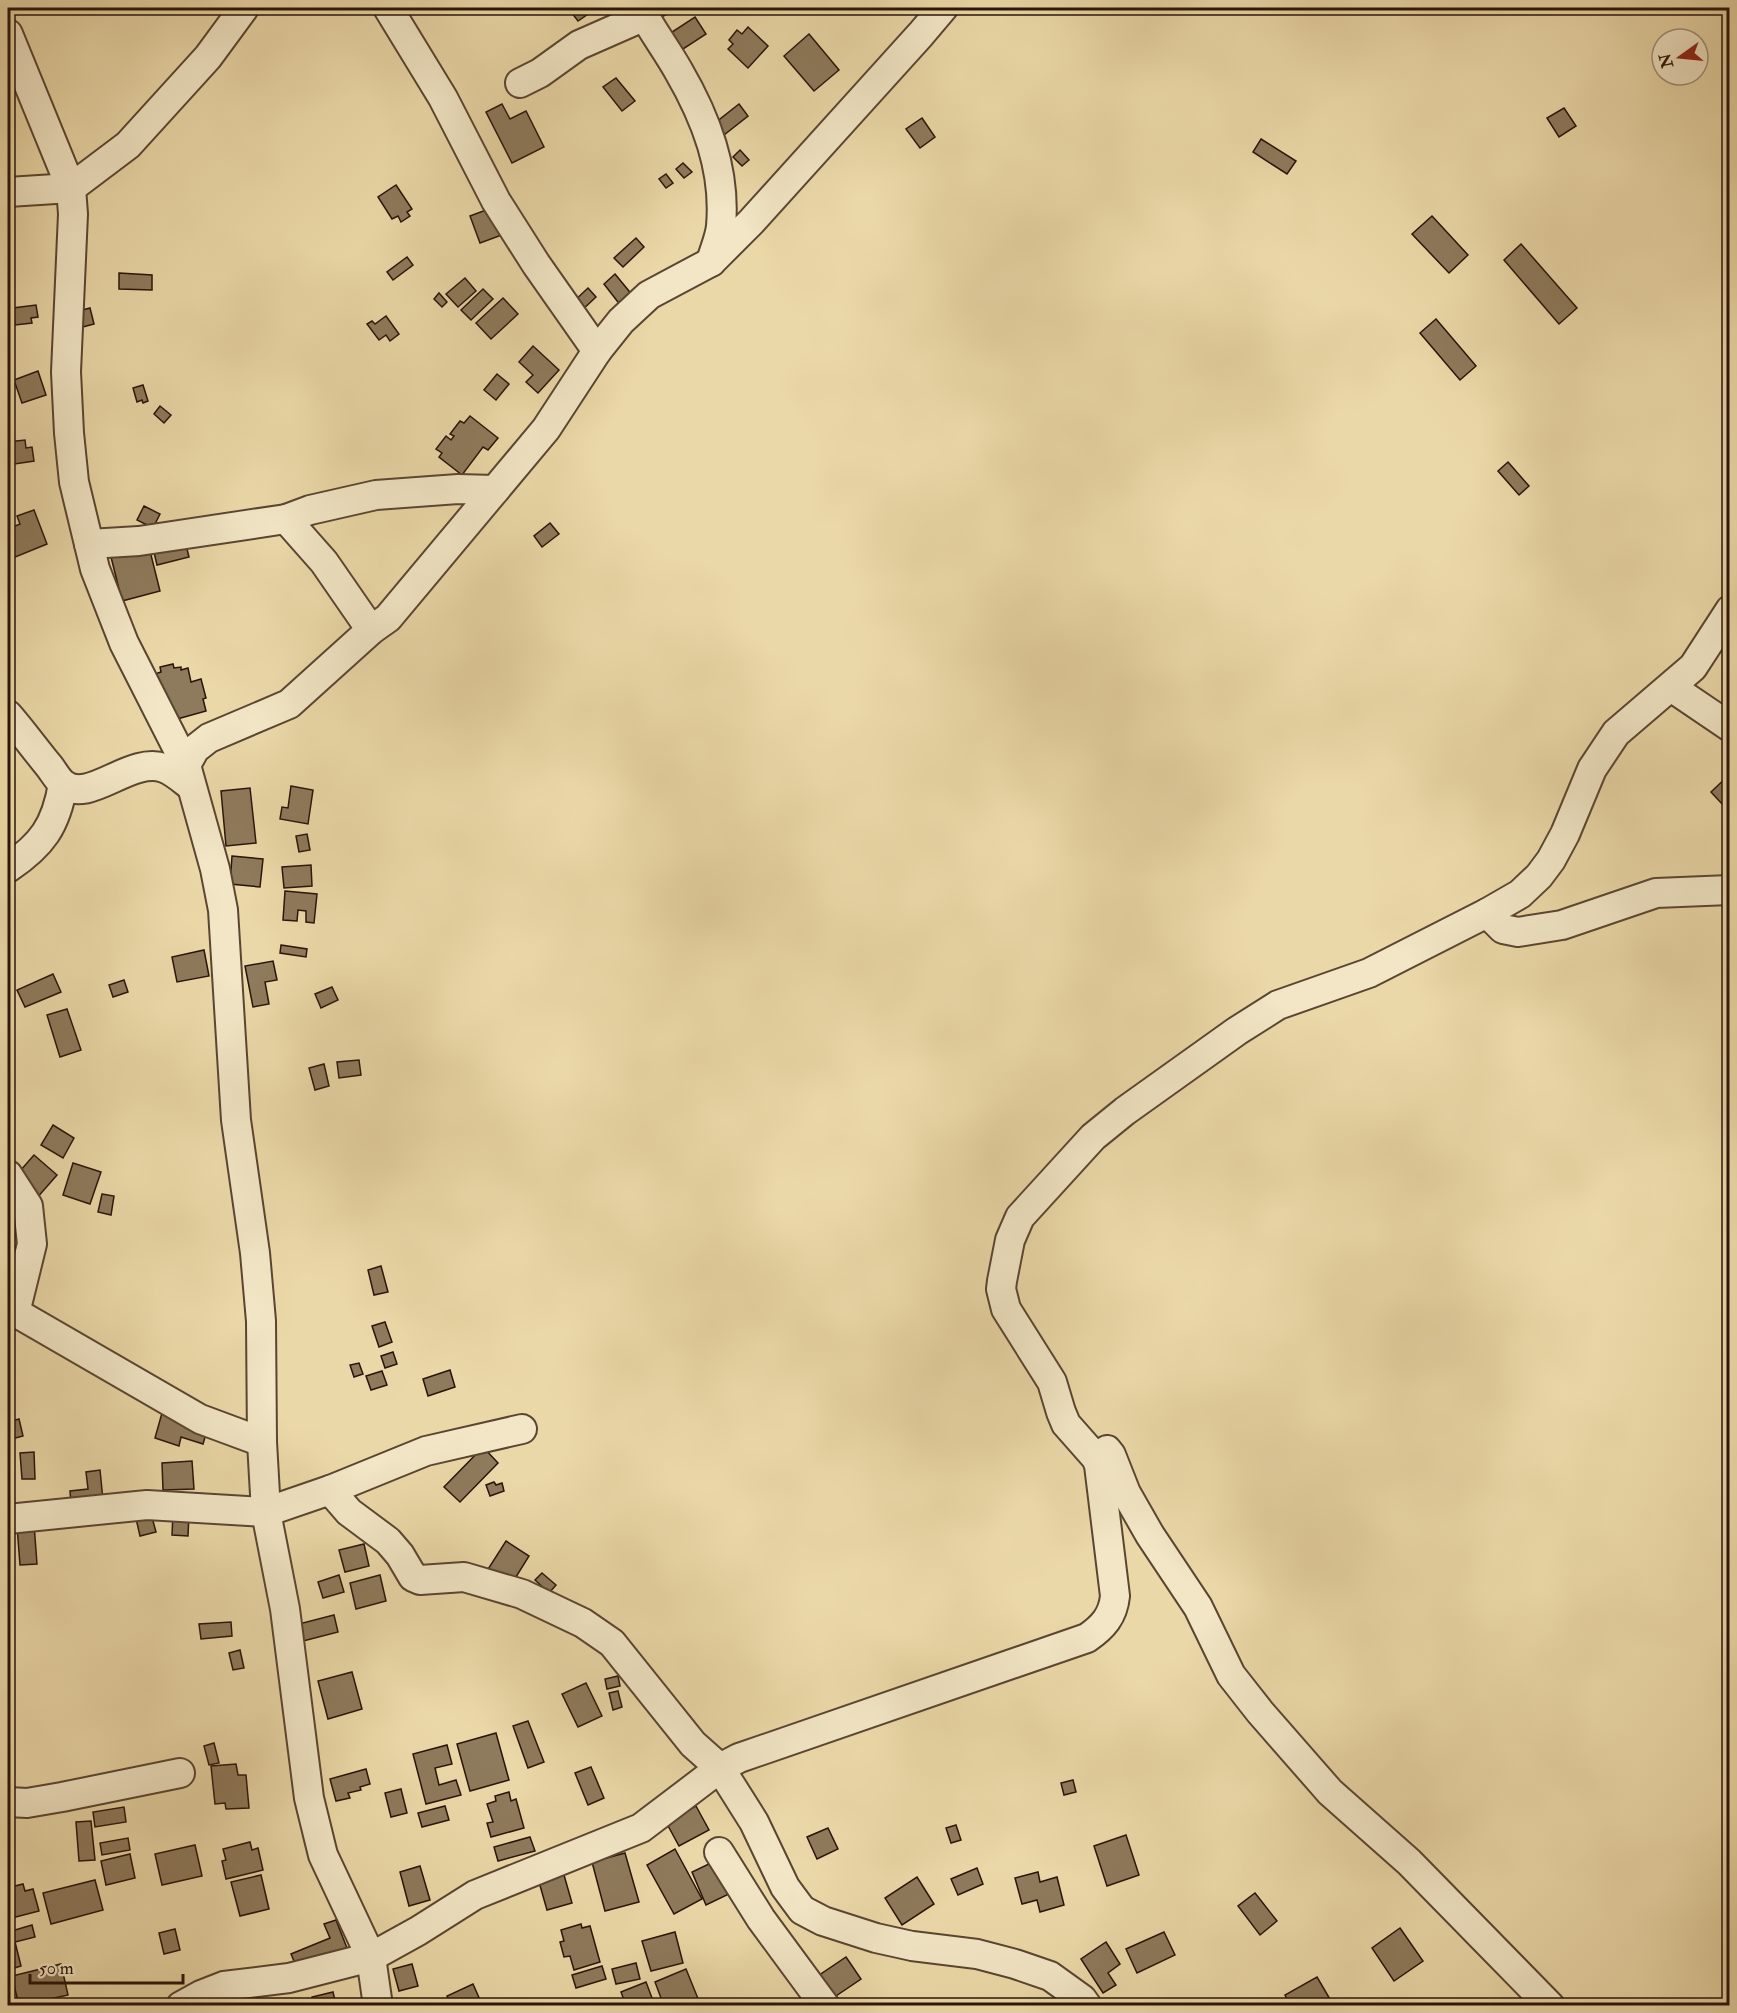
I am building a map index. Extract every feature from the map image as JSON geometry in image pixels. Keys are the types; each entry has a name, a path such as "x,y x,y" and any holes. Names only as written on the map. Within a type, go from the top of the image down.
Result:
{"street":[{"path":"8,192 71,188 128,146 208,57 244,8"},
{"path":"388,8 443,98 496,201 536,264 597,351"},
{"path":"188,776 195,749 208,738 289,704 371,630 388,618 546,429 597,351 621,321 649,296 711,262 751,222 943,8"},
{"path":"520,83 540,73 579,45 642,12 678,69 702,113 715,149 720,184 721,227 711,262"},
{"path":"8,34 71,188 73,214 66,372 67,403 74,482 95,569 123,643 188,776 215,869 223,910 236,1120 255,1253 261,1321 262,1442 266,1512 285,1609 314,1825 323,1855 371,1957 378,2006"},
{"path":"89,544 139,541 286,519 310,510 376,495 458,489 495,490"},
{"path":"286,519 324,562 371,630"},
{"path":"181,2006 224,1986 289,1978 371,1957 475,1895 641,1828 720,1768 739,1758 1087,1638 1103,1625 1114,1608 1115,1596 1102,1473 1096,1458 1064,1419 1052,1382 1006,1309 1001,1289 1010,1240 1020,1217 1086,1143 1125,1111 1237,1031 1278,1005 1369,973 1487,914 1520,894 1539,876 1551,860 1565,834 1592,769 1616,733 1693,667 1730,610"},
{"path":"1671,687 1730,727"},
{"path":"8,715 63,784 78,791 88,790 138,768 154,766 188,776"},
{"path":"8,868 23,858 48,833 60,805 63,784"},
{"path":"1487,914 1503,929 1518,932 1562,925 1656,893 1730,890"},
{"path":"8,1175 28,1206 32,1244 11,1311 200,1419 262,1442"},
{"path":"1055,1390 1112,1455 1126,1493 1150,1535 1198,1607 1231,1676 1330,1792 1409,1862 1550,2006"},
{"path":"8,1519 147,1505 266,1512 330,1490 426,1451 522,1429"},
{"path":"330,1490 349,1512 388,1541 400,1555 413,1577 420,1580 464,1576 522,1594 583,1623 612,1643 693,1744 720,1768 754,1822 785,1887 802,1910 823,1921 876,1938 912,1946 977,1954 1015,1964 1050,1976 1082,1999 1087,2006"},
{"path":"8,1802 27,1803 180,1773"},
{"path":"719,1852 761,1918 825,2006"}],"building":[{"path":"568,8 597,8 578,21"},
{"path":"651,8 680,8 657,19"},
{"path":"695,17 706,34 677,53 666,36"},
{"path":"748,27 768,46 748,68 728,49 733,44 729,40 737,30 742,34"},
{"path":"809,34 839,70 814,91 784,56"},
{"path":"616,78 635,101 622,111 603,87"},
{"path":"502,104 510,119 526,111 544,147 512,163 486,112"},
{"path":"739,104 748,116 724,135 715,123"},
{"path":"1564,108 1576,126 1559,137 1547,118"},
{"path":"922,118 935,137 920,148 906,129"},
{"path":"1261,139 1296,161 1287,174 1253,152"},
{"path":"740,150 749,160 742,166 733,157"},
{"path":"683,163 692,172 684,178 676,169"},
{"path":"666,174 673,183 666,188 659,179"},
{"path":"396,185 412,209 407,212 410,216 401,222 398,216 392,219 378,197"},
{"path":"497,206 507,233 480,243 470,216"},
{"path":"1432,216 1468,255 1449,273 1412,234"},
{"path":"636,238 644,247 623,267 614,258"},
{"path":"1521,244 1577,308 1559,324 1504,260"},
{"path":"407,257 413,265 393,280 387,272"},
{"path":"119,273 152,275 152,290 119,289"},
{"path":"615,274 633,296 621,306 604,284"},
{"path":"465,278 476,291 458,307 446,294"},
{"path":"588,288 596,297 579,313 571,304"},
{"path":"483,289 493,299 471,320 461,310"},
{"path":"439,293 447,302 442,307 434,299"},
{"path":"503,298 518,314 491,339 476,323"},
{"path":"36,305 38,317 31,318 32,323 15,325 13,308"},
{"path":"90,308 94,324 79,328 75,312"},
{"path":"386,316 399,334 390,341 386,335 379,340 367,324 372,321 375,324"},
{"path":"1436,319 1476,366 1460,380 1420,333"},
{"path":"533,346 559,370 538,393 526,382 533,375 519,362"},
{"path":"38,371 46,395 22,403 14,380"},
{"path":"497,374 509,384 496,400 484,390"},
{"path":"143,385 148,401 137,402 133,388"},
{"path":"160,406 171,415 164,423 154,414"},
{"path":"470,416 498,438 488,450 483,447 462,475 439,457 442,453 436,449 446,436 451,440 454,436 450,434 460,421 464,423"},
{"path":"25,440 26,448 32,447 34,461 8,465 8,442"},
{"path":"1508,462 1529,486 1519,495 1498,471"},
{"path":"144,506 160,514 153,528 137,520"},
{"path":"34,510 47,544 8,560 8,529 20,524 17,516"},
{"path":"550,523 559,534 542,547 534,536"},
{"path":"185,541 189,557 157,565 153,548"},
{"path":"148,543 160,591 122,601 110,553"},
{"path":"173,664 174,668 181,667 181,670 188,668 191,682 201,679 206,698 203,699 206,711 170,721 152,675 161,672 160,667"},
{"path":"1730,774 1730,799 1723,805 1711,792"},
{"path":"291,786 313,790 308,824 280,819 282,807 288,808"},
{"path":"250,788 256,843 226,846 221,791"},
{"path":"307,834 310,850 299,852 296,836"},
{"path":"232,856 263,859 260,887 230,884"},
{"path":"311,865 312,886 284,888 282,867"},
{"path":"285,891 317,894 314,923 306,922 306,911 298,910 297,921 283,920"},
{"path":"281,945 307,949 306,957 280,953"},
{"path":"204,950 209,976 177,982 172,957"},
{"path":"273,961 277,980 265,982 269,1004 253,1007 245,966"},
{"path":"53,974 61,992 25,1007 17,990"},
{"path":"124,980 128,992 113,997 109,985"},
{"path":"332,987 338,1000 321,1008 315,994"},
{"path":"67,1009 81,1050 60,1057 47,1015"},
{"path":"359,1060 361,1075 339,1078 337,1062"},
{"path":"324,1064 329,1086 315,1090 309,1068"},
{"path":"53,1125 74,1138 63,1158 41,1145"},
{"path":"34,1155 57,1175 36,1199 13,1179"},
{"path":"73,1163 101,1172 90,1204 63,1195"},
{"path":"102,1194 114,1196 111,1215 98,1212"},
{"path":"381,1266 388,1292 374,1295 368,1270"},
{"path":"385,1322 392,1342 379,1347 372,1326"},
{"path":"393,1352 397,1364 385,1368 381,1356"},
{"path":"359,1363 363,1374 354,1377 350,1365"},
{"path":"450,1370 455,1387 428,1396 423,1379"},
{"path":"382,1371 387,1385 371,1390 366,1376"},
{"path":"162,1413 208,1427 203,1444 181,1437 179,1446 155,1438"},
{"path":"19,1419 23,1436 8,1440 8,1422"},
{"path":"483,1447 498,1463 460,1502 444,1487"},
{"path":"34,1452 35,1479 22,1479 20,1453"},
{"path":"192,1461 194,1489 163,1490 162,1463"},
{"path":"100,1470 103,1500 71,1503 70,1491 88,1489 86,1472"},
{"path":"494,1482 496,1485 502,1483 504,1491 490,1496 486,1485"},
{"path":"150,1510 156,1532 140,1536 135,1514"},
{"path":"173,1513 189,1514 188,1536 172,1535"},
{"path":"34,1524 37,1564 20,1565 17,1526"},
{"path":"506,1541 529,1556 511,1585 485,1574"},
{"path":"364,1544 369,1566 345,1572 339,1550"},
{"path":"542,1573 556,1585 549,1593 535,1580"},
{"path":"339,1575 344,1592 323,1598 318,1582"},
{"path":"380,1575 386,1601 356,1609 350,1583"},
{"path":"334,1615 338,1632 299,1642 295,1625"},
{"path":"231,1622 232,1636 201,1639 199,1624"},
{"path":"240,1650 244,1668 233,1670 229,1653"},
{"path":"352,1672 362,1709 328,1719 318,1681"},
{"path":"618,1676 620,1686 607,1689 605,1679"},
{"path":"586,1683 602,1716 578,1727 562,1694"},
{"path":"618,1691 622,1707 613,1710 609,1693"},
{"path":"528,1721 544,1762 528,1768 513,1726"},
{"path":"496,1733 509,1780 470,1791 457,1744"},
{"path":"214,1743 219,1763 209,1765 204,1746"},
{"path":"447,1745 452,1764 435,1768 439,1785 456,1780 461,1795 426,1804 413,1754"},
{"path":"236,1764 238,1775 246,1775 249,1808 226,1809 225,1803 215,1804 211,1766"},
{"path":"591,1767 604,1798 588,1805 575,1773"},
{"path":"366,1769 370,1784 360,1787 361,1790 348,1793 350,1798 336,1801 330,1779"},
{"path":"1073,1780 1076,1792 1064,1795 1061,1783"},
{"path":"401,1789 407,1813 391,1817 385,1793"},
{"path":"509,1792 511,1801 516,1799 524,1828 491,1837 487,1823 493,1822 487,1804 496,1801 495,1796"},
{"path":"445,1806 449,1820 422,1827 418,1813"},
{"path":"696,1806 709,1830 679,1846 666,1822"},
{"path":"124,1807 126,1822 95,1827 93,1812"},
{"path":"91,1821 95,1860 79,1861 76,1822"},
{"path":"956,1825 961,1840 951,1843 946,1828"},
{"path":"828,1828 838,1849 817,1859 807,1837"},
{"path":"1126,1835 1139,1875 1107,1886 1094,1846"},
{"path":"530,1837 535,1851 498,1861 494,1847"},
{"path":"128,1838 130,1850 102,1855 100,1843"},
{"path":"250,1842 252,1850 258,1848 263,1870 226,1879 222,1861 226,1860 223,1849"},
{"path":"195,1845 202,1876 162,1885 155,1854"},
{"path":"675,1849 702,1899 674,1914 647,1865"},
{"path":"625,1853 639,1902 605,1911 592,1862"},
{"path":"130,1854 135,1878 106,1885 101,1861"},
{"path":"715,1861 729,1894 706,1905 692,1872"},
{"path":"420,1866 430,1900 409,1906 400,1872"},
{"path":"562,1868 572,1903 547,1910 537,1875"},
{"path":"977,1868 983,1884 958,1895 951,1879"},
{"path":"1038,1872 1040,1882 1057,1877 1064,1905 1040,1912 1037,1900 1022,1904 1015,1878"},
{"path":"261,1875 269,1909 240,1916 231,1882"},
{"path":"917,1877 934,1904 902,1925 885,1898"},
{"path":"95,1880 103,1910 51,1924 43,1893"},
{"path":"10,1881 11,1887 23,1884 25,1891 33,1889 39,1911 8,1919 8,1882"},
{"path":"1255,1893 1277,1921 1260,1935 1238,1906"},
{"path":"336,1920 347,1948 297,1968 291,1954 330,1938 324,1924"},
{"path":"581,1924 582,1928 590,1926 600,1962 574,1970 570,1956 564,1957 560,1942 564,1941 561,1930"},
{"path":"32,1925 35,1937 15,1942 21,1966 8,1970 8,1932"},
{"path":"1400,1928 1423,1961 1394,1981 1372,1948"},
{"path":"175,1929 180,1950 164,1954 159,1933"},
{"path":"675,1932 683,1963 651,1971 642,1941"},
{"path":"1164,1932 1175,1955 1137,1973 1126,1949"},
{"path":"1106,1942 1120,1964 1108,1973 1116,1985 1103,1993 1081,1959"},
{"path":"846,1957 861,1979 827,2002 812,1980"},
{"path":"636,1963 640,1979 616,1984 612,1969"},
{"path":"61,1964 68,1995 19,2006 12,1976"},
{"path":"412,1964 418,1986 399,1991 393,1969"},
{"path":"602,1966 606,1979 576,1988 572,1975"},
{"path":"686,1969 701,2006 664,2006 655,1982"},
{"path":"1317,1977 1334,2006 1290,2006 1285,1995"},
{"path":"646,1982 655,2006 626,2006 621,1992"},
{"path":"473,1984 480,2000 468,2006 452,2006 447,1996"},
{"path":"333,1992 336,2005 314,2006 312,1997"}]}
